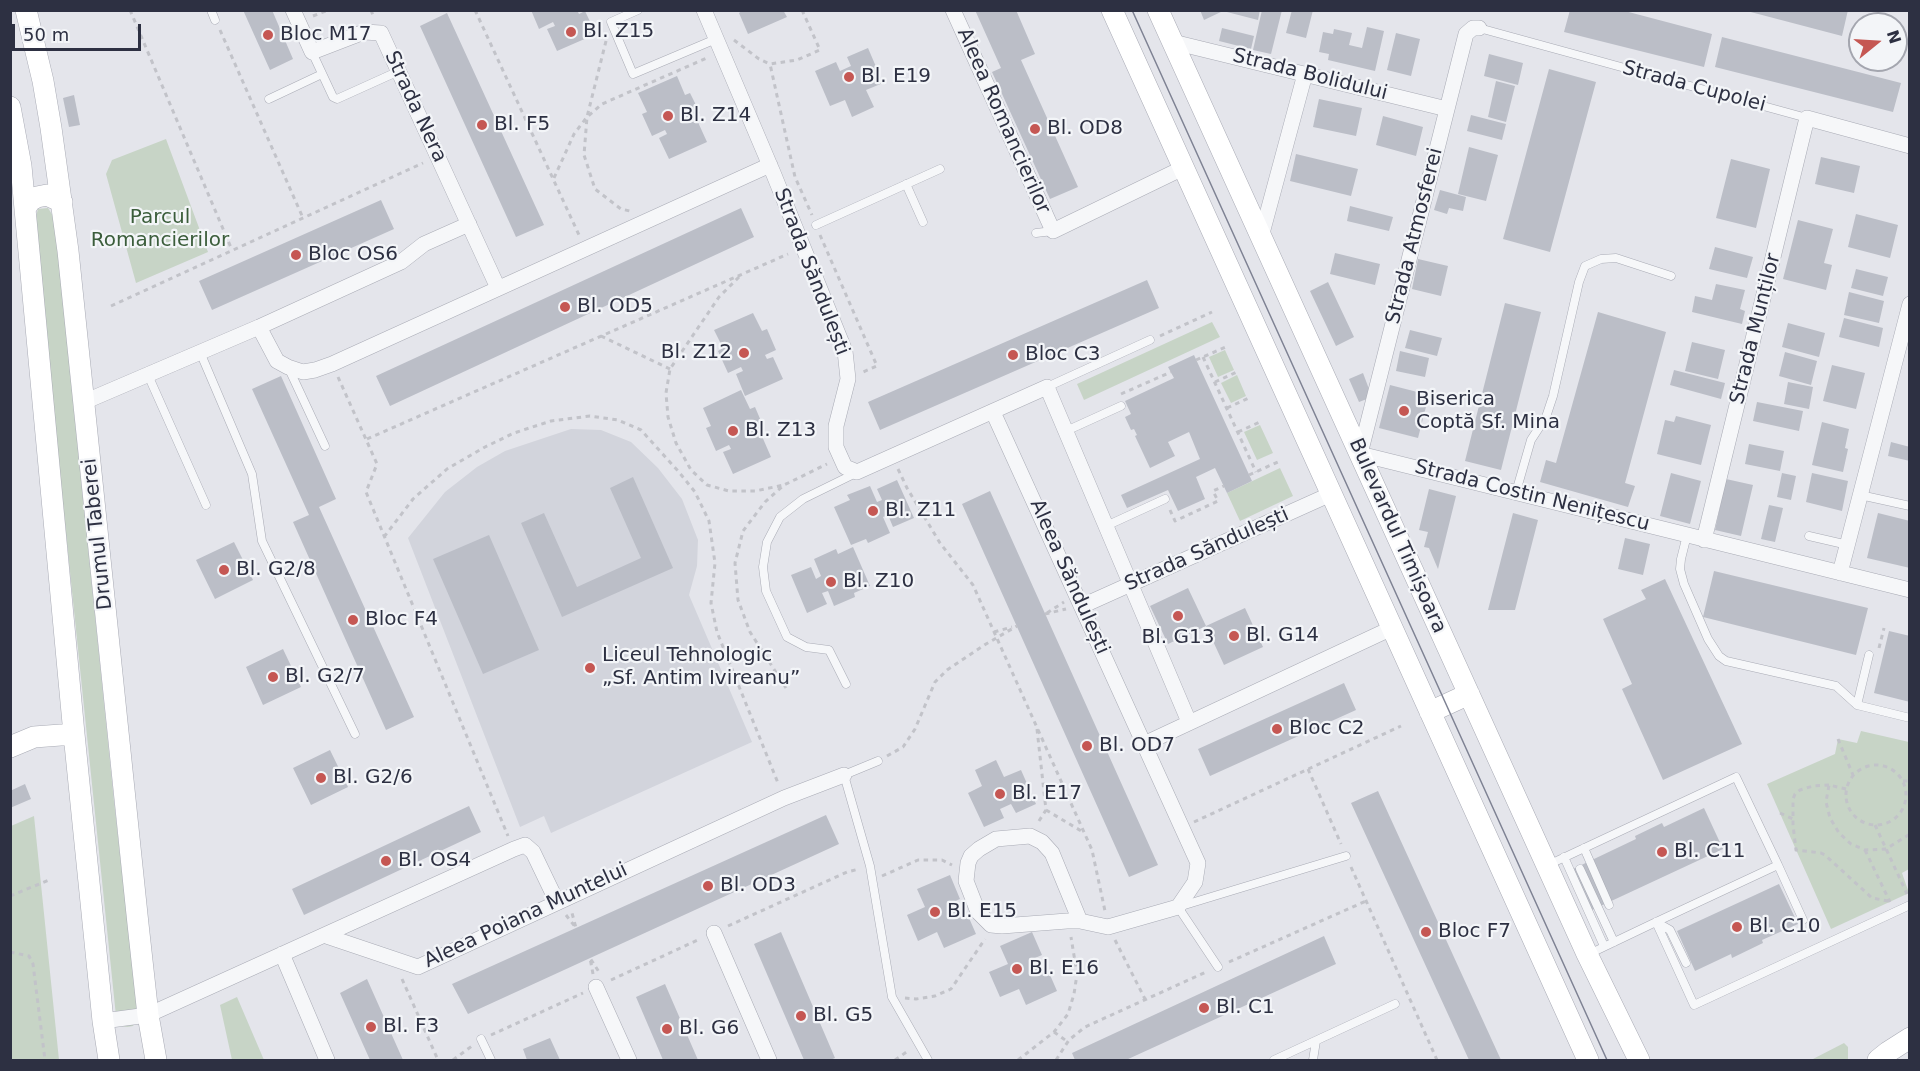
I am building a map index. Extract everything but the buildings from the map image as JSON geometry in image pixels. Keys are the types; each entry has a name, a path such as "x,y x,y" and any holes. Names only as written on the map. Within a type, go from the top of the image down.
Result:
{"main road":[{"name":"Drumul Taberei","path":"26,10 45,93 62,202 148,1015 156,1060"},
{"path":"1112,10 1588,1060"},
{"name":"Bulevardul Timișoara","path":"1158,10 1469,694 1556,861 1596,950 1639,1060"},
{"path":"10,107 18,149 25,209 74,734 103,1021 109,1060"},
{"path":"25,209 30,201 47,195 62,202"},
{"path":"1430,712 1469,694"},
{"path":"10,747 34,737 74,734"},
{"path":"1878,1060 1910,1038"}],"street":[{"path":"293,10 312,52"},
{"name":"Strada Săndulești","path":"704,10 723,42 845,351 848,379 836,426 836,447 845,467 857,472"},
{"name":"Aleea Romancierilor","path":"953,10 1053,231 1183,168"},
{"name":"Strada Atmosferei","path":"1360,454 1466,33 1473,28 1479,28"},
{"name":"Strada Nera","path":"312,52 364,32 381,33 498,288"},
{"name":"Strada Bolidului","path":"1173,42 1447,109"},
{"path":"1262,237 1305,74"},
{"name":"Strada Cupolei","path":"1807,118 1910,146"},
{"name":"Strada Munților","path":"1704,540 1807,118"},
{"path":"259,327 277,361 288,367 303,372 332,364 770,165"},
{"path":"84,402 259,327 401,262 424,244 469,224"},
{"path":"1840,573 1910,304"},
{"path":"857,472 1047,387 1190,722"},
{"name":"Aleea Săndulești","path":"993,412 1196,857 1197,873 1191,889 1178,908"},
{"name":"Strada Costin Nenițescu","path":"1360,454 1910,590"},
{"name":"Strada Săndulești","path":"1082,606 1331,494"},
{"path":"1144,744 1392,628"},
{"name":"Aleea Poiana Muntelui","path":"326,936 418,967 784,798 844,775"},
{"path":"1074,921 1052,853 1042,842 1030,836 996,839 971,856 966,881 978,912 991,925 1074,921 1108,927 1178,908"},
{"path":"103,1021 148,1015 525,846 533,852 556,902"},
{"path":"714,933 769,1060"},
{"path":"282,954 327,1060"},
{"path":"596,987 629,1060"}],"lane":[{"path":"211,10 216,20"},
{"path":"638,10 611,22 633,74 723,42"},
{"name":"Strada Cupolei","path":"1479,28 1807,118"},
{"path":"312,52 333,97 337,99 399,71"},
{"path":"269,99 322,74"},
{"path":"816,225 940,169"},
{"path":"906,184 922,222"},
{"path":"1036,233 1053,231"},
{"path":"1516,492 1531,440 1546,417 1553,396 1579,282 1586,266 1601,259 1616,258 1671,276"},
{"path":"1047,387 1150,340"},
{"path":"200,352 252,474 262,541 355,734"},
{"path":"288,367 325,446"},
{"path":"148,375 206,505"},
{"path":"1066,431 1121,406"},
{"path":"846,684 829,650 806,647 787,637 766,591 763,567 767,542 780,517 803,499 857,472"},
{"path":"1106,526 1165,499"},
{"path":"1859,500 1910,506"},
{"path":"1687,535 1680,569 1684,584 1708,639 1719,656 1726,661 1836,686 1857,705 1910,718"},
{"path":"1809,536 1848,545"},
{"path":"1857,705 1869,656"},
{"path":"878,761 844,775 870,866 892,997 928,1060"},
{"path":"1556,861 1736,777 1803,920"},
{"path":"1584,848 1609,905"},
{"path":"1218,967 1178,908 1346,856"},
{"path":"1596,950 1778,865"},
{"path":"1580,869 1614,942"},
{"path":"1656,922 1694,1005 1910,905"},
{"path":"1656,922 1670,930 1686,963"},
{"path":"1274,1060 1395,1004"},
{"path":"482,1039 491,1060"},
{"path":"1313,1060 1316,1041"}],"path":[{"path":"130,10 232,250"},
{"path":"475,10 585,249"},
{"path":"802,10 820,50"},
{"path":"216,20 303,218"},
{"path":"611,22 587,117 584,156 596,189 621,209 659,216"},
{"path":"554,178 574,134 587,117 602,104 723,42 770,64"},
{"path":"111,306 438,156"},
{"path":"367,439 803,247"},
{"path":"741,275 719,297 670,369 666,393 668,417 676,442 691,470 707,485 729,491 755,491 784,485"},
{"path":"1150,340 1212,312"},
{"path":"601,336 670,369"},
{"path":"1196,360 1228,346"},
{"path":"1203,357 1256,472"},
{"path":"332,364 377,464 366,492 514,849"},
{"path":"1215,382 1239,370"},
{"path":"1227,408 1251,397"},
{"path":"384,537 413,499 447,470 513,433 551,420 590,416 618,420 641,430 673,464 695,492 709,521 715,563 711,603 717,632 784,798"},
{"path":"1238,432 1262,420"},
{"path":"892,456 907,488 940,543 973,585 1092,850 1108,927 1145,999"},
{"path":"1249,475 1280,461"},
{"path":"1169,508 1175,521 1218,501 1214,491 1224,486"},
{"path":"878,761 903,747 915,729 935,682 947,670 1017,626 994,632"},
{"path":"1030,836 1046,810 1036,724"},
{"path":"1182,828 1401,726"},
{"path":"1838,739 1853,775"},
{"path":"1880,764 1890,767 1903,781 1906,790 1904,808 1892,821 1875,825 1864,823 1849,809 1846,789 1853,775 1861,768 1880,764"},
{"path":"1308,769 1437,1060"},
{"path":"1903,781 1910,781"},
{"path":"1846,789 1829,785 1813,786 1795,794 1792,799 1796,850 1825,855 1872,898 1890,902 1865,850"},
{"path":"1829,785 1826,802 1830,818 1839,833 1851,844 1865,850 1886,849 1904,840 1910,834"},
{"path":"1046,810 1083,832"},
{"path":"1780,813 1793,819"},
{"path":"1875,825 1907,894"},
{"path":"872,880 918,860 942,860 953,866 967,869"},
{"path":"453,1060 482,1039 847,872 870,866"},
{"path":"10,896 49,880"},
{"path":"1018,1060 1054,1032 1068,1014 1077,974 1074,921"},
{"path":"892,997 916,999 935,996 951,989 987,936 1002,926"},
{"path":"10,951 25,954 31,960 45,1060"},
{"path":"418,967 402,979 438,1060"},
{"path":"1054,1032 1068,1042"},
{"path":"896,1060 918,1044"}],"shaded area":[{"name":"Liceul Tehnologic „Sf. Antim Ivireanu”","path":"571,429 601,430 631,442 658,468 682,499 698,540 697,566 689,595 752,742 551,833 544,816 520,827 408,538 445,492 477,467 505,451"}],"green space":[{"name":"Parcul Romancierilor","path":"166,139 208,252 136,283 106,174 112,160"},
{"path":"48,208 55,225 138,1013 138,1019 133,1026 127,1027 121,1026 116,1016 34,224 38,209"},
{"path":"1212,322 1220,337 1084,400 1077,384"},
{"path":"1225,350 1234,370 1218,377 1209,357"},
{"path":"1237,375 1246,396 1231,403 1221,383"},
{"path":"1260,425 1273,453 1257,460 1244,432"},
{"path":"1280,468 1293,496 1240,521 1227,493"},
{"path":"1861,731 1909,742 1909,869 1902,873 1909,893 1831,929 1767,784 1835,754 1838,739 1857,743"},
{"path":"34,816 59,1060 11,1060 11,826"},
{"path":"237,997 264,1060 232,1060 220,1005"},
{"path":"1844,1043 1848,1047 1848,1060 1785,1060 1813,1059"}],"tram line":[{"path":"1132,10 1607,1060"}],"place":[{"name":"Bl. Z15","path":"571,32"},
{"name":"Bloc M17","path":"268,35"},
{"name":"Bl. E19","path":"849,77"},
{"name":"Bl. Z14","path":"668,116"},
{"name":"Bl. F5","path":"482,125"},
{"name":"Bl. OD8","path":"1035,129"},
{"name":"Bloc OS6","path":"296,255"},
{"name":"Bl. OD5","path":"565,307"},
{"name":"Bl. Z12","path":"744,353"},
{"name":"Bloc C3","path":"1013,355"},
{"name":"Biserica Coptă Sf. Mina","path":"1404,411"},
{"name":"Bl. Z13","path":"733,431"},
{"name":"Bl. Z11","path":"873,511"},
{"name":"Bl. G2/8","path":"224,570"},
{"name":"Bl. Z10","path":"831,582"},
{"name":"Bl. G13","path":"1178,616"},
{"name":"Bloc F4","path":"353,620"},
{"name":"Bl. G14","path":"1234,636"},
{"name":"Liceul Tehnologic „Sf. Antim Ivireanu”","path":"590,668"},
{"name":"Bl. G2/7","path":"273,677"},
{"name":"Bloc C2","path":"1277,729"},
{"name":"Bl. OD7","path":"1087,746"},
{"name":"Bl. G2/6","path":"321,778"},
{"name":"Bl. E17","path":"1000,794"},
{"name":"Bl. C11","path":"1662,852"},
{"name":"Bl. OS4","path":"386,861"},
{"name":"Bl. OD3","path":"708,886"},
{"name":"Bl. E15","path":"935,912"},
{"name":"Bl. C10","path":"1737,927"},
{"name":"Bloc F7","path":"1426,932"},
{"name":"Bl. E16","path":"1017,969"},
{"name":"Bl. C1","path":"1204,1008"},
{"name":"Bl. G5","path":"801,1016"},
{"name":"Bl. F3","path":"371,1027"},
{"name":"Bl. G6","path":"667,1029"}]}
